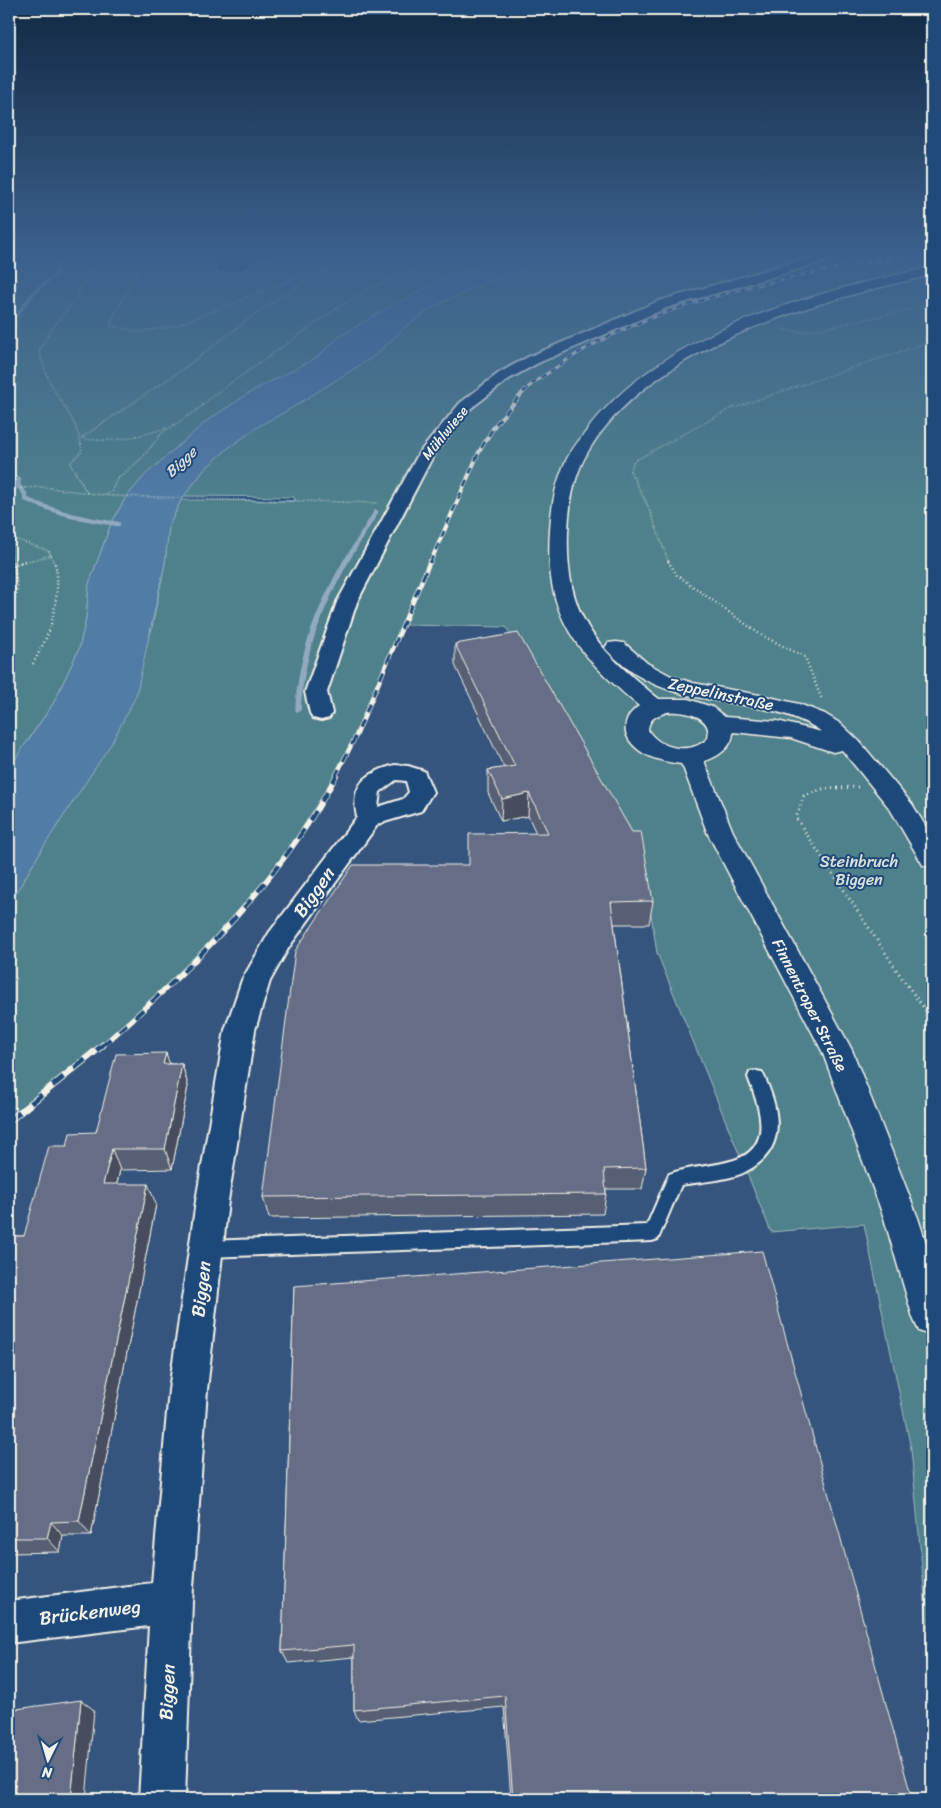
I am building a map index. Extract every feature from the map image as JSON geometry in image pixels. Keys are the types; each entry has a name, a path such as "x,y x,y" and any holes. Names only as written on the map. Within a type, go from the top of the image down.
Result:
{"main road":[{"path":"654,708 594,650 575,626 562,584 557,555 561,499 578,454 609,413 653,376 701,347 718,339"},
{"name":"Zeppelinstraße","path":"562,584 589,611 604,636 632,665 648,675 678,687 779,707 818,720 849,742 898,802 932,859"},
{"path":"676,705 691,707 704,712 719,724 720,740 711,750 689,756 679,756 657,751 642,741 636,728 639,718 645,712 654,708 676,705"},
{"name":"Zeppelinstraße","path":"719,724 769,726 798,732 848,752 876,777"},
{"name":"Finnentroper Straße","path":"689,756 720,832 837,1050 901,1218 932,1318"}],"street":[{"name":"Mühlwiese","path":"322,713 316,692 347,602 427,453 465,406 504,376 533,360 581,339"},
{"name":"Biggen","path":"162,1799 171,1602 188,1390 212,1201 240,1030 256,980 279,940 369,818"},
{"name":"Brückenweg","path":"9,1622 171,1602"}],"lane":[{"path":"206,1249 652,1233 674,1179 738,1167 758,1155 769,1137 768,1109 756,1077"}],"path":[{"path":"44,339 40,350 45,372 56,393 76,421 81,438 82,451 70,463 86,493"},
{"path":"81,438 180,371 222,339"},
{"path":"103,495 112,492 116,480 142,458 159,436 169,427 196,411 214,395 294,339"},
{"path":"818,720 824,707 805,657 761,635 676,575 668,565 647,504 633,481 630,471 634,461 730,409 932,341"},
{"path":"81,438 103,442 125,441 169,427"},
{"path":"9,489 32,487 116,496 398,504"},
{"path":"9,537 49,551 58,570 50,628 33,664"},
{"path":"9,544 17,581 17,599 9,617"},
{"path":"9,567 14,564 52,555"},
{"path":"876,777 823,789 804,796 796,818 904,981 932,1019"}],"shaded area":[{"path":"404,625 506,627 864,1223 911,1449 932,1674 932,1799 9,1799 9,1121 154,1002 196,961 239,914 291,847 317,808 356,736"}],"green space":[{"path":"9,339 336,339 316,358 251,392 208,420 146,475 126,497 111,524 89,584 86,619 79,649 53,704 9,768"},
{"name":"Steinbruch Biggen","path":"392,339 932,339 932,1674 911,1449 864,1224 771,1232 657,953 641,851 506,627 404,625 353,740 313,816 241,910 180,976 148,1006 80,1065 9,1121 9,905 42,849 151,632 165,563 169,526 181,500 295,501 294,497 184,496 205,469 227,449 259,426 290,409 376,355"}],"water":[{"name":"Bigge","path":"336,339 392,339 376,355 290,409 259,426 227,449 205,469 181,500 169,526 165,563 136,696 111,744 42,849 9,905 9,768 53,704 79,649 86,619 89,584 111,524 126,497 146,474 208,420 251,392 316,358"}],"building":[{"path":"518,633 632,832 641,832 653,901 611,902 646,1168 604,1169 606,1194 263,1197 295,951 353,865 469,865 469,834 548,833 529,793 502,799 488,770 515,766 455,644"},
{"path":"166,1053 163,1064 182,1064 165,1149 112,1149 103,1184 148,1184 79,1521 51,1522 47,1538 9,1538 9,1236 24,1236 49,1146 67,1146 70,1133 96,1132 116,1054"},
{"path":"762,1251 912,1799 513,1799 505,1696 354,1710 354,1645 282,1651 294,1286"},
{"path":"81,1700 71,1799 9,1799 9,1710"}],"waterway":[{"path":"9,477 19,480 18,485 25,494 25,499 70,515 118,524"},
{"path":"345,563 376,512"},
{"path":"298,709 303,670 313,632 328,596 346,561"}],"railway":[{"path":"524,392 538,379 604,339"},
{"path":"430,563 479,452 495,425 525,390"},
{"path":"335,777 356,736 430,561"},
{"path":"102,1046 200,955 261,888 314,815 336,776"},
{"path":"9,1121 103,1045"}]}
